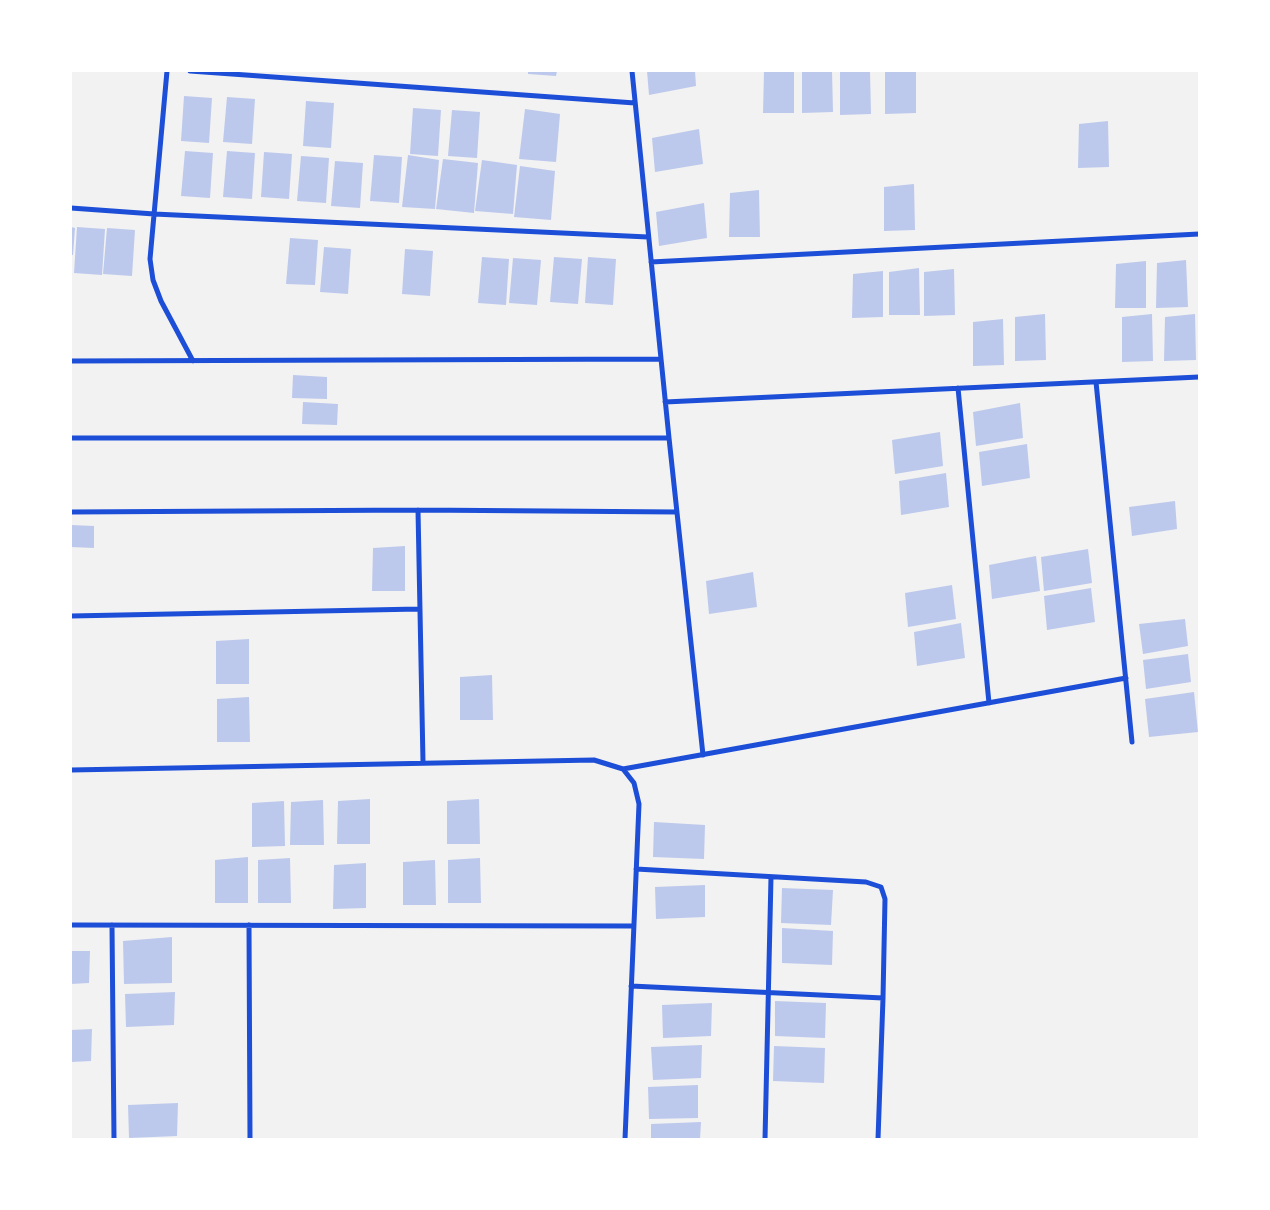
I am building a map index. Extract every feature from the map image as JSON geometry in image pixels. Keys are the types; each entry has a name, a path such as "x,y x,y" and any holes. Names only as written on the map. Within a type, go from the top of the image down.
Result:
{"street":[{"path":"167,71 150,259 153,280 161,301 193,361"},
{"path":"190,71 635,103"},
{"path":"632,71 668,438 703,755"},
{"path":"71,208 154,214 648,237"},
{"path":"651,262 1199,234"},
{"path":"71,361 661,360"},
{"path":"665,402 1199,377"},
{"path":"1096,382 1132,742"},
{"path":"958,388 989,703"},
{"path":"71,438 668,438"},
{"path":"71,512 418,510 677,512"},
{"path":"418,510 423,762"},
{"path":"71,616 419,609"},
{"path":"71,770 594,760 623,770 1126,678"},
{"path":"623,770 634,783 638,804 625,1139"},
{"path":"636,869 866,882 881,887 885,899 878,1139"},
{"path":"765,1139 771,877"},
{"path":"71,925 634,926"},
{"path":"112,925 114,1139"},
{"path":"249,925 250,1139"},
{"path":"631,986 883,998"}],"building":[{"path":"528,71 557,71 556,76 528,74"},
{"path":"647,71 695,71 696,86 649,95"},
{"path":"764,71 794,71 794,113 763,113"},
{"path":"802,71 832,71 833,112 802,113"},
{"path":"840,71 870,71 871,114 840,115"},
{"path":"885,71 916,71 916,113 885,114"},
{"path":"184,96 212,98 209,143 181,141"},
{"path":"227,97 255,99 252,144 223,142"},
{"path":"306,101 334,103 331,148 303,146"},
{"path":"413,108 441,110 438,156 410,154"},
{"path":"525,109 560,114 556,162 519,159"},
{"path":"452,110 480,112 477,158 448,156"},
{"path":"1108,121 1109,167 1078,168 1079,124"},
{"path":"699,129 703,164 655,172 652,138"},
{"path":"185,151 213,153 210,198 181,196"},
{"path":"227,151 255,153 252,199 223,197"},
{"path":"264,152 292,154 289,199 261,197"},
{"path":"374,155 402,157 399,203 370,201"},
{"path":"408,155 439,160 435,209 402,207"},
{"path":"301,156 329,158 326,203 297,201"},
{"path":"443,159 478,163 474,213 436,209"},
{"path":"482,160 517,165 513,214 475,211"},
{"path":"335,161 363,163 360,208 331,206"},
{"path":"520,166 555,171 551,220 514,217"},
{"path":"914,184 915,230 884,231 884,187"},
{"path":"759,190 760,237 729,237 730,193"},
{"path":"704,203 707,238 659,246 656,212"},
{"path":"71,227 75,228 73,255 71,255"},
{"path":"77,227 105,229 102,275 74,273"},
{"path":"107,228 135,230 132,276 103,274"},
{"path":"290,238 318,240 315,285 286,284"},
{"path":"324,247 351,249 348,294 320,292"},
{"path":"405,249 433,251 430,296 402,294"},
{"path":"482,257 509,259 506,305 478,303"},
{"path":"554,257 582,259 578,304 550,302"},
{"path":"588,257 616,259 613,305 585,303"},
{"path":"513,258 541,260 537,305 509,303"},
{"path":"1186,260 1188,307 1156,308 1157,263"},
{"path":"1146,261 1146,308 1115,308 1116,264"},
{"path":"919,268 920,315 889,315 889,272"},
{"path":"954,269 955,315 924,316 924,272"},
{"path":"883,271 883,317 852,318 853,274"},
{"path":"1045,314 1046,360 1015,361 1015,317"},
{"path":"1152,314 1153,361 1122,362 1122,317"},
{"path":"1195,314 1196,360 1164,361 1165,317"},
{"path":"1003,319 1004,365 973,366 973,322"},
{"path":"293,375 327,377 327,399 292,398"},
{"path":"303,402 338,404 337,425 302,424"},
{"path":"1020,403 1023,438 976,446 973,412"},
{"path":"940,432 943,466 895,474 892,440"},
{"path":"1027,444 1030,478 982,486 979,452"},
{"path":"946,473 949,507 901,515 899,481"},
{"path":"1175,501 1177,529 1132,536 1129,507"},
{"path":"71,525 94,526 94,548 71,547"},
{"path":"405,546 405,591 372,591 373,548"},
{"path":"1088,549 1092,583 1044,591 1041,557"},
{"path":"1036,556 1040,591 992,599 989,565"},
{"path":"753,572 757,607 709,614 706,581"},
{"path":"952,585 956,619 908,627 905,593"},
{"path":"1091,588 1095,622 1047,630 1044,596"},
{"path":"1185,619 1188,646 1143,654 1139,624"},
{"path":"961,623 965,658 917,666 914,632"},
{"path":"249,639 249,684 216,684 216,641"},
{"path":"1188,654 1191,682 1146,689 1143,660"},
{"path":"492,675 493,720 460,720 460,677"},
{"path":"1194,692 1198,732 1149,737 1145,699"},
{"path":"249,697 250,742 217,742 217,699"},
{"path":"370,799 370,844 337,844 338,801"},
{"path":"479,799 480,844 447,844 447,801"},
{"path":"323,800 324,845 290,845 291,802"},
{"path":"284,801 285,846 252,847 252,803"},
{"path":"654,822 705,825 704,859 653,857"},
{"path":"248,857 248,903 215,903 215,860"},
{"path":"290,858 291,903 258,903 258,860"},
{"path":"480,858 481,903 448,903 448,860"},
{"path":"435,860 436,905 403,905 403,862"},
{"path":"366,863 366,908 333,909 334,865"},
{"path":"705,885 705,917 656,919 655,887"},
{"path":"782,888 833,890 831,925 781,923"},
{"path":"782,928 833,931 832,965 782,963"},
{"path":"172,937 172,983 124,984 123,941"},
{"path":"71,951 90,951 89,983 71,984"},
{"path":"175,992 174,1025 126,1027 125,994"},
{"path":"775,1001 826,1003 825,1038 775,1036"},
{"path":"712,1003 711,1036 663,1038 662,1005"},
{"path":"92,1029 91,1061 71,1062 71,1030"},
{"path":"702,1045 701,1078 653,1080 651,1047"},
{"path":"774,1046 825,1048 824,1083 773,1081"},
{"path":"698,1085 698,1118 649,1119 648,1087"},
{"path":"178,1103 177,1136 129,1138 128,1105"},
{"path":"701,1122 700,1139 651,1139 651,1124"}]}
